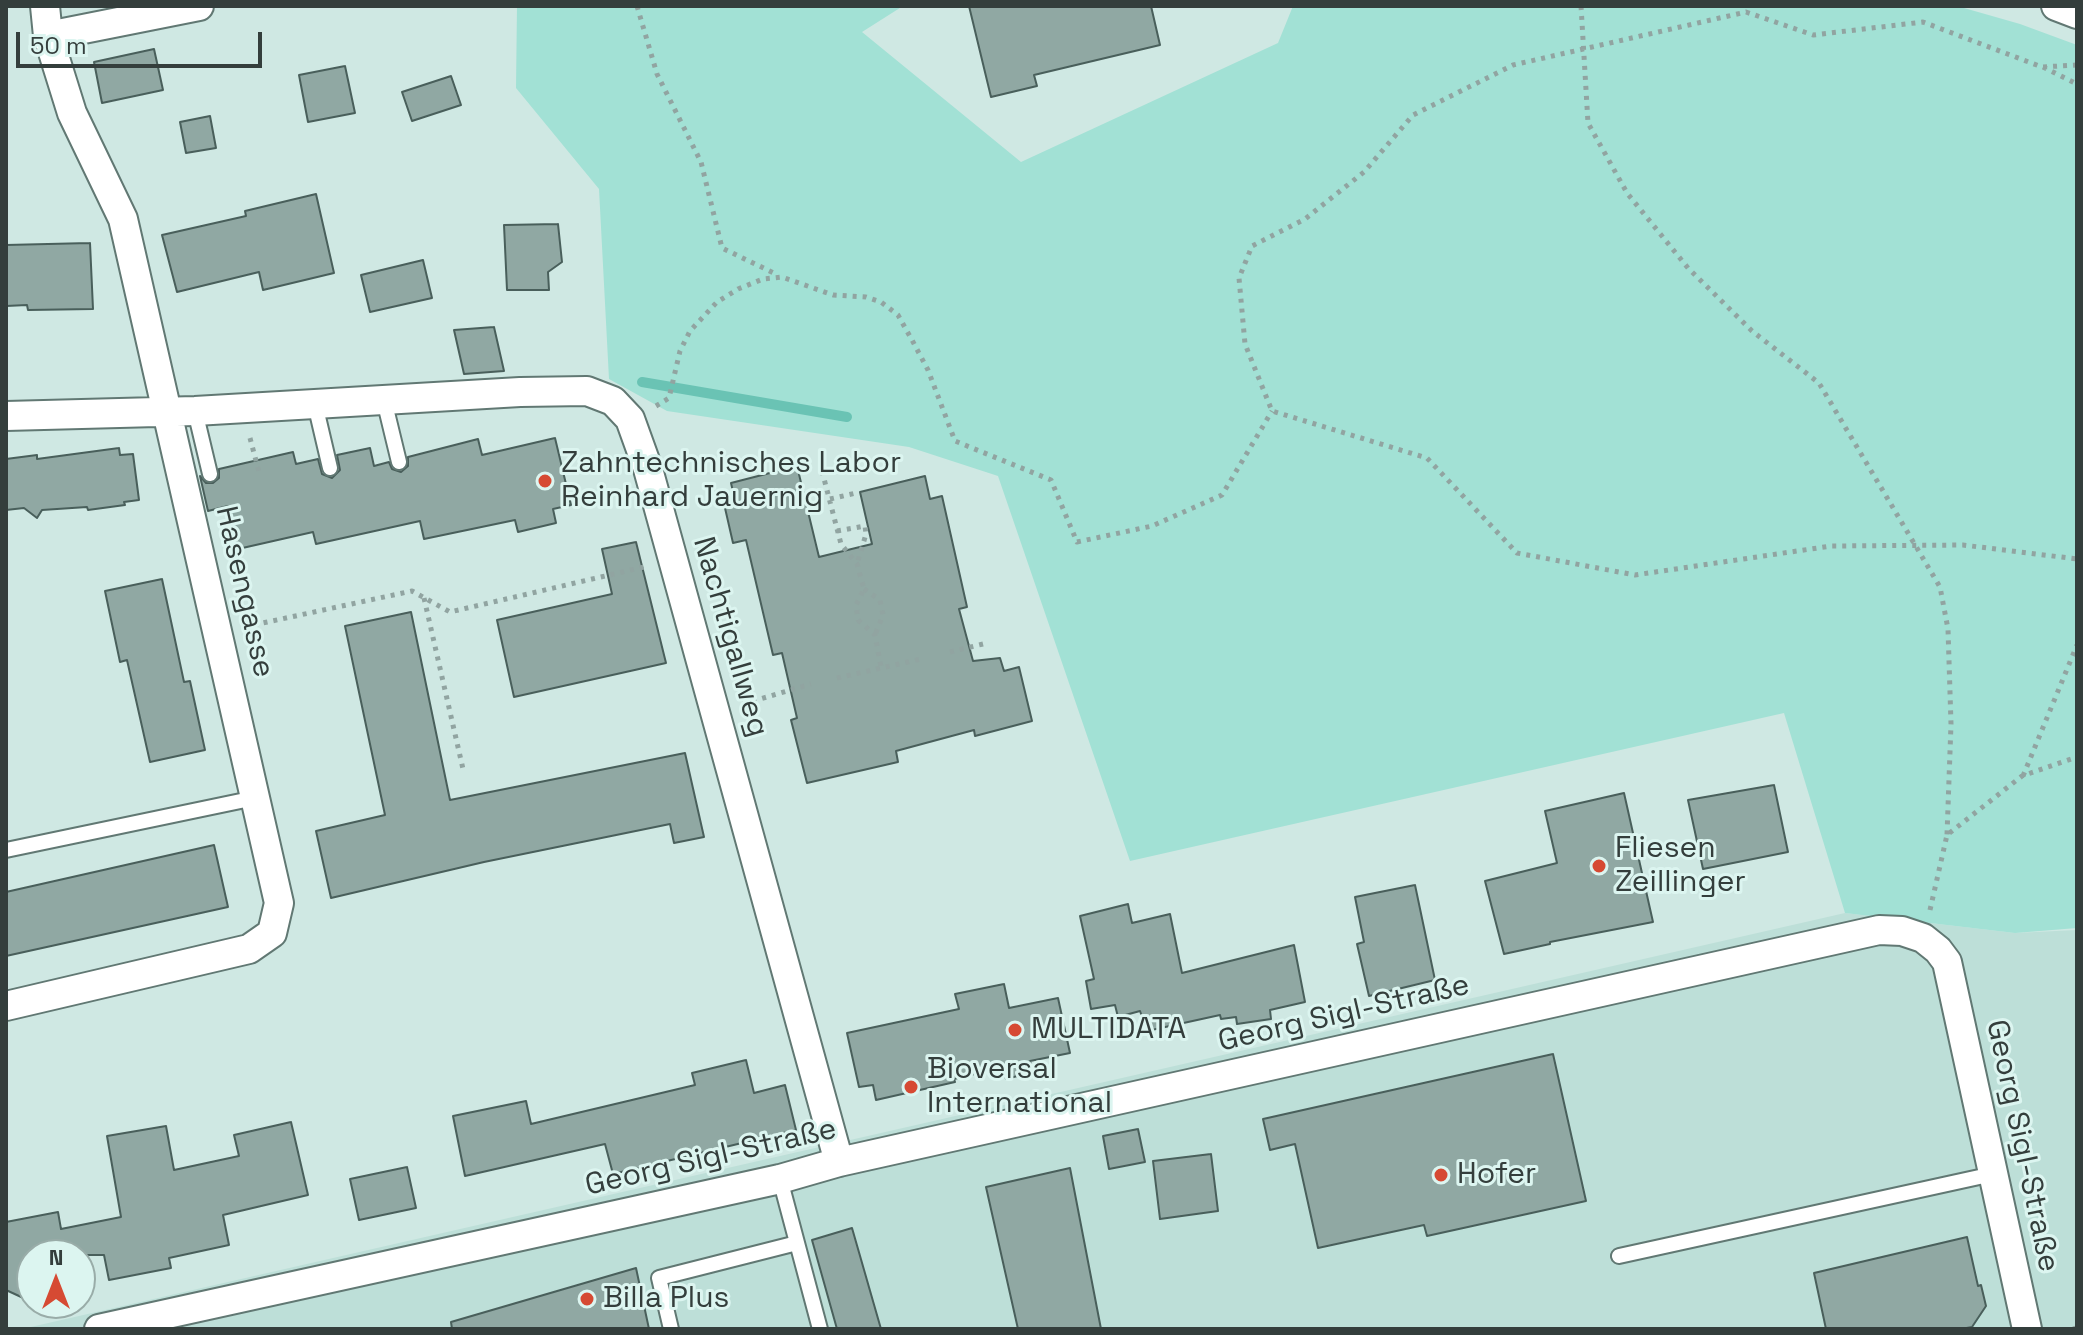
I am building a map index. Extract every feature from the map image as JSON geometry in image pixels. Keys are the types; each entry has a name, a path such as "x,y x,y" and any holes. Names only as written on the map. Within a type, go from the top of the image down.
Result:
{"street":[{"name":"Hasengasse","path":"6,1006 249,949 272,933 279,903 218,632 182,412 123,219 72,113 48,36 45,6"},
{"path":"48,36 199,6"},
{"path":"2056,6 2077,14"},
{"name":"Nachtigallweg","path":"6,416 182,412 587,391 613,401 630,419 648,469 839,1162"},
{"name":"Georg Sigl-Straße","path":"99,1329 780,1179 839,1162 1879,930 1902,931 1923,938 1947,962 2027,1329"}],"lane":[{"path":"384,400 399,462"},
{"path":"315,404 330,468"},
{"path":"182,412 210,474"},
{"path":"6,850 255,798"},
{"path":"1619,1256 1993,1174"},
{"path":"780,1179 820,1329"},
{"path":"671,1329 659,1278 797,1243"}],"path":[{"path":"637,6 657,74 701,162 722,248 782,277 833,295 866,297 881,302 898,315 928,370 955,441 1051,480 1077,542 1152,526 1222,495 1272,411"},
{"path":"1581,6 1588,123 1627,193 1688,268 1752,331 1819,383 1940,587 1948,629 1951,724 1947,835 1923,938"},
{"path":"1272,411 1245,344 1239,278 1252,246 1305,219 1364,172 1413,115 1513,65 1746,12 1813,35 1923,22 2042,67 2077,84"},
{"path":"2042,67 2077,65"},
{"path":"669,398 680,351 690,331 717,302 763,279 782,277"},
{"path":"1272,411 1427,458 1517,553 1635,575 1831,546 1963,545 2077,559"},
{"path":"822,471 841,544 857,564 864,589 880,600 883,615 875,635 881,667"},
{"path":"830,499 856,493"},
{"path":"837,531 865,526 866,534 857,564"},
{"path":"218,632 412,591 450,612 672,560"},
{"path":"864,589 856,605 858,620 875,635"},
{"path":"424,597 463,769"},
{"path":"950,652 987,643"},
{"path":"2022,776 2077,645"},
{"path":"837,678 921,659"},
{"path":"715,712 811,684"},
{"path":"1947,835 2022,776 2077,757"}],"shaded area":[{"path":"1845,913 2015,933 2077,930 2077,1329 22,1329 66,1319 96,1319 96,1312"}],"green space":[{"path":"517,6 903,6 862,32 1021,162 1278,43 1293,6 1957,6 2077,45 2077,928 2015,933 1845,913 1784,713 1130,861 998,476 909,447 667,411 609,379 599,189 516,88"}],"building":[{"path":"969,6 1151,6 1160,45 1034,75 1037,86 991,97"},
{"path":"154,49 163,90 102,103 94,62"},
{"path":"345,66 355,113 308,122 299,75"},
{"path":"451,76 461,105 412,121 402,92"},
{"path":"210,116 216,148 186,153 180,122"},
{"path":"316,194 334,273 263,290 259,272 177,292 162,235 246,216 245,211"},
{"path":"558,224 562,262 548,272 549,290 507,290 504,225"},
{"path":"90,243 93,309 28,310 27,305 6,306 6,245"},
{"path":"423,260 432,298 370,312 361,275"},
{"path":"494,327 504,371 464,374 454,330"},
{"path":"555,438 571,505 553,509 556,523 518,532 515,520 424,539 420,521 316,544 313,532 238,549 228,506 208,511 200,476 206,483 213,483 219,478 219,469 293,452 296,464 318,459 322,474 332,478 340,470 337,455 370,448 374,466 389,462 392,469 401,472 408,466 408,457 478,439 482,455"},
{"path":"119,448 120,455 133,454 139,500 88,510 87,507 42,510 37,518 24,508 6,510 6,459 37,455 37,459"},
{"path":"797,466 819,557 872,544 860,492 925,476 930,499 942,496 967,607 959,609 973,661 1000,658 1004,671 1019,667 1032,721 975,736 974,730 896,751 898,762 807,783 791,720 797,718 782,653 773,655 746,540 733,543 725,508 736,505 731,483"},
{"path":"636,542 666,663 514,697 497,620 612,594 602,549"},
{"path":"162,579 184,682 190,681 205,750 150,762 127,660 120,662 105,591"},
{"path":"411,612 450,800 685,753 704,837 674,843 670,824 484,862 331,898 316,831 385,815 345,626"},
{"path":"1774,785 1788,852 1703,869 1688,800"},
{"name":"Fliesen Zeillinger","path":"1624,793 1653,922 1504,954 1485,881 1557,863 1545,811"},
{"path":"214,845 228,907 6,956 6,892"},
{"path":"1415,885 1435,980 1369,996 1357,944 1364,942 1355,897"},
{"path":"1128,904 1132,923 1170,914 1182,973 1294,945 1305,1002 1270,1010 1271,1019 1237,1024 1236,1017 1221,1019 1220,1015 1147,1031 1140,1011 1118,1017 1115,1005 1091,1009 1086,981 1094,979 1080,916"},
{"path":"1004,984 1009,1008 1058,998 1070,1053 1030,1061 1033,1072 1006,1079 1003,1067 954,1079 955,1082 876,1100 873,1085 859,1087 847,1033 959,1009 955,994"},
{"name":"Hofer","path":"1553,1054 1586,1201 1427,1236 1424,1225 1318,1248 1295,1144 1270,1150 1263,1119"},
{"path":"746,1060 754,1093 785,1085 796,1130 613,1174 605,1144 465,1176 453,1116 526,1101 531,1124 695,1085 692,1073"},
{"path":"291,1122 308,1195 223,1215 229,1245 169,1258 171,1268 109,1280 104,1255 96,1255 96,1239 16,1239 16,1295 6,1290 6,1222 58,1212 61,1229 121,1217 107,1136 166,1126 174,1170 239,1156 234,1135"},
{"path":"1138,1129 1145,1162 1109,1169 1103,1136"},
{"path":"1211,1154 1218,1211 1160,1219 1153,1161"},
{"path":"407,1167 416,1208 359,1220 350,1179"},
{"path":"1070,1168 1101,1329 1018,1329 986,1187"},
{"path":"852,1228 881,1329 837,1329 812,1240"},
{"path":"1967,1237 1978,1286 1981,1285 1986,1306 1972,1327 1826,1329 1814,1273"},
{"name":"Billa Plus","path":"636,1268 649,1329 452,1329 451,1322"}],"waterway":[{"path":"642,382 847,417"}],"place":[{"name":"Zahntechnisches Labor Reinhard Jauernig","path":"545,481"},
{"name":"Fliesen Zeillinger","path":"1599,866"},
{"name":"MULTIDATA","path":"1015,1030"},
{"name":"Bioversal International","path":"911,1087"},
{"name":"Hofer","path":"1441,1175"},
{"name":"Billa Plus","path":"587,1299"}]}
